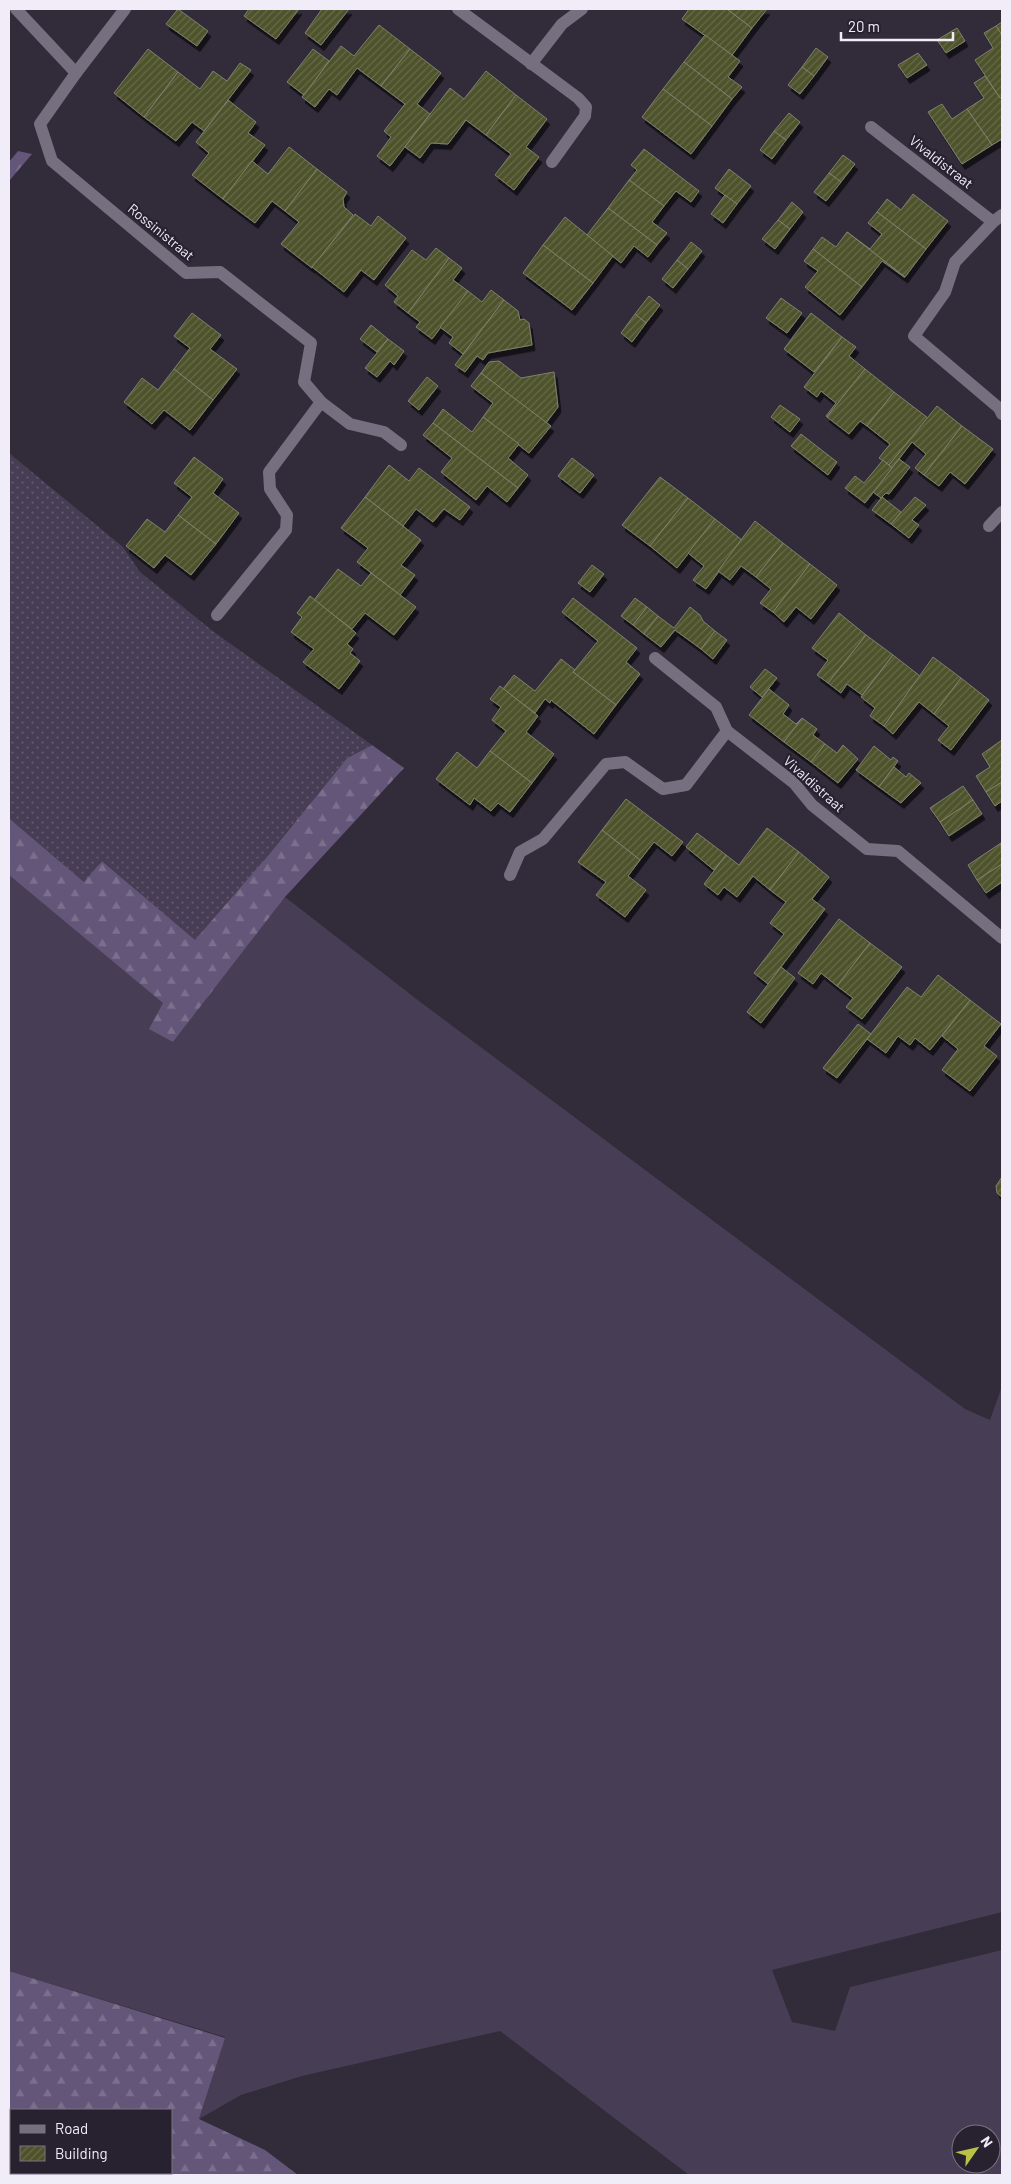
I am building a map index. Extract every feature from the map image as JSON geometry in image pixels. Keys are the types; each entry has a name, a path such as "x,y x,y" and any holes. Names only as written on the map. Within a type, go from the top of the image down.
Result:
{"street":[{"path":"16,9 76,73"},
{"name":"Rossinistraat","path":"125,9 40,124 52,161 186,273 220,272 311,343 304,382 321,402 350,424 384,432 401,445"},
{"path":"458,9 578,98 586,107 585,116 552,162"},
{"path":"531,64 562,24 582,9"},
{"name":"Vivaldistraat","path":"871,127 998,218 955,262 946,292 914,336 999,408 1002,414"},
{"path":"218,615 286,530 287,515 270,489 269,472 321,402"},
{"path":"989,526 1002,512"},
{"name":"Vivaldistraat","path":"655,658 716,707 727,731 794,783 812,805 868,849 898,851 1002,938"},
{"path":"510,875 520,852 542,839 606,764 625,762 663,788 686,784 727,731"}],"shaded area":[{"path":"9,453 123,547 140,572 214,632 372,745 347,758 266,858 195,940 102,861 84,882 9,818"},
{"path":"9,875 164,1003 173,1042 285,897 419,1001 965,1409 990,1420 1002,1386 1002,1912 772,1970 792,2022 835,2031 850,1987 1002,1950 1002,2175 689,2175 500,2031 302,2076 241,2095 199,2119 225,2037 9,1971"}],"green space":[{"path":"18,151 32,154 9,181 9,162"},
{"path":"372,745 404,768 285,897 173,1042 149,1029 163,1003 9,875 9,818 83,881 102,861 191,936 266,858 347,758"},
{"path":"9,1971 225,2038 199,2119 265,2150 298,2175 103,2174 172,2174 172,2109 10,2109 9,2147"}],"building":[{"path":"178,9 208,31 197,46 166,24"},
{"path":"249,9 299,9 276,39 244,16"},
{"path":"322,9 349,9 321,45 305,33"},
{"path":"689,9 727,9 752,28 732,55 682,19"},
{"path":"727,9 767,9 752,28"},
{"path":"1002,22 1002,35 996,26"},
{"path":"379,25 410,49 381,86 357,68 337,95 329,89 315,107 302,97 341,46 354,56"},
{"path":"996,26 1002,35 1002,96 1000,98 975,60 993,48 984,33"},
{"path":"957,28 965,41 946,53 937,40"},
{"path":"705,35 740,61 728,77 742,87 732,99 684,62"},
{"path":"816,48 828,57 814,76 802,67"},
{"path":"148,49 178,72 144,117 114,93"},
{"path":"313,49 329,61 304,95 287,82"},
{"path":"410,49 441,73 417,104 430,114 390,166 377,156 391,137 384,131 405,104 381,86"},
{"path":"918,53 927,65 907,78 898,65"},
{"path":"684,62 732,99 712,126 663,89"},
{"path":"240,63 251,70 204,131 192,122 176,141 144,117 178,72 200,89 213,71 227,81"},
{"path":"802,67 814,76 800,94 788,85"},
{"path":"486,71 516,95 486,135 466,120 448,144 431,143 420,158 405,147 450,88 464,99"},
{"path":"985,76 1000,98 1002,96 1002,139 992,145 967,109 984,98 974,83"},
{"path":"663,89 712,126 691,154 642,117"},
{"path":"516,95 547,119 526,147 539,157 514,190 495,175 511,154 486,135"},
{"path":"228,100 256,122 248,133 265,145 223,199 192,175 209,153 196,142"},
{"path":"942,104 952,119 967,109 992,145 962,164 928,112"},
{"path":"789,113 800,122 786,140 774,131"},
{"path":"774,131 786,140 772,159 760,150"},
{"path":"289,147 317,169 285,211 272,201 255,223 223,199 252,161 268,174"},
{"path":"644,149 699,191 691,202 676,191 664,206 629,180 637,170 631,165"},
{"path":"843,155 855,164 841,182 829,173"},
{"path":"317,169 347,192 343,199 344,207 353,215 312,268 281,244 299,222 285,211"},
{"path":"729,169 751,186 737,204 715,188"},
{"path":"829,173 841,182 826,201 814,192"},
{"path":"629,180 664,206 652,222 667,233 657,245 608,208"},
{"path":"913,194 948,221 926,249 877,212 887,199 901,210"},
{"path":"725,195 737,204 723,223 711,214"},
{"path":"792,202 803,212 790,229 778,220"},
{"path":"608,208 657,245 648,257 634,246 621,263 587,235"},
{"path":"877,212 926,249 905,277 847,232 870,249 882,234 868,223"},
{"path":"355,214 371,226 378,216 406,238 374,280 361,270 344,292 312,267"},
{"path":"565,217 613,256 593,283 543,245"},
{"path":"778,220 790,229 775,249 762,239"},
{"path":"847,232 905,277 882,261 862,287 813,249 822,237 836,247"},
{"path":"691,242 702,251 688,269 677,260"},
{"path":"543,245 593,283 572,310 523,273"},
{"path":"436,248 449,258 408,313 394,302 398,296 385,285 412,250 426,260"},
{"path":"813,249 862,287 840,315 805,287 818,271 804,261"},
{"path":"449,258 462,268 453,280 468,291 432,339 416,327 420,322 408,313"},
{"path":"677,260 688,269 673,288 662,279"},
{"path":"491,290 504,300 463,354 449,343 453,337 440,327 468,291 482,302"},
{"path":"649,296 660,305 646,323 635,314"},
{"path":"781,298 802,313 787,333 766,318"},
{"path":"504,300 518,311 520,320 524,319 529,323 532,345 488,353 483,360 477,356 465,372 455,365"},
{"path":"192,313 221,335 210,349 237,369 213,400 174,369 190,348 174,336"},
{"path":"811,313 842,337 814,372 784,349"},
{"path":"635,314 646,323 632,342 621,333"},
{"path":"371,325 388,339 377,352 360,339"},
{"path":"842,337 856,347 849,356 865,369 827,417 836,403 821,391 817,397 804,387"},
{"path":"388,339 404,351 394,365 390,361 377,377 365,368"},
{"path":"499,361 521,378 554,372 558,407 546,423 481,373 489,362"},
{"path":"174,369 213,400 190,430 164,410 152,424 124,402 142,378 158,390"},
{"path":"865,369 894,392 867,426 860,421 849,434 827,417"},
{"path":"481,373 551,426 529,453 483,417 493,403 471,386"},
{"path":"427,377 438,386 419,410 408,401"},
{"path":"894,392 928,418 889,465 879,458 890,444 867,426"},
{"path":"780,405 800,419 790,432 771,417"},
{"path":"937,406 962,426 924,475 915,468 926,454 912,442 892,468 889,465"},
{"path":"443,409 472,432 483,417 519,444 508,458 528,475 518,488 433,423"},
{"path":"433,423 518,488 507,502 487,486 476,500 441,472 452,458 423,435"},
{"path":"962,426 993,449 965,484 950,472 939,486 924,475"},
{"path":"801,434 837,462 828,475 791,446"},
{"path":"194,457 223,479 213,493 239,513 216,544 178,515 192,497 174,483"},
{"path":"572,458 594,475 580,493 558,476"},
{"path":"899,459 910,467 889,494 886,493 881,498 873,492"},
{"path":"883,460 892,468 865,503 845,488 855,476 864,483"},
{"path":"389,465 409,481 419,468 470,507 460,520 444,509 433,522 416,509 403,526 365,497"},
{"path":"660,477 688,498 650,546 622,525"},
{"path":"365,497 421,540 401,565 415,575 400,595 357,562 368,548 341,528"},
{"path":"882,497 901,512 891,524 872,510"},
{"path":"915,497 926,505 912,520 919,525 909,538 891,524"},
{"path":"688,498 715,519 677,568 650,546"},
{"path":"178,515 216,544 191,575 165,555 154,568 126,546 147,519 165,532"},
{"path":"715,519 742,540 706,589 693,580 704,566 688,553"},
{"path":"755,521 783,543 756,577 741,566 730,580 718,571"},
{"path":"783,543 810,564 773,612 760,603 771,589 756,577"},
{"path":"810,564 837,585 811,619 796,607 784,622 773,612"},
{"path":"592,565 604,574 590,592 578,583"},
{"path":"338,569 361,586 371,573 416,607 394,635 365,613 352,629 314,600"},
{"path":"310,596 356,633 347,644 353,649 350,653 360,661 339,689 303,662 314,649 291,632 302,617 297,613"},
{"path":"573,598 637,648 626,662 640,674 616,705 573,672 598,641 562,612"},
{"path":"635,598 647,607 633,625 621,616"},
{"path":"647,607 658,616 644,634 633,625"},
{"path":"690,607 715,631 701,649 675,630 661,647 644,634 658,616 674,628"},
{"path":"839,613 866,635 828,683 817,675 828,660 812,648"},
{"path":"715,631 727,640 713,659 701,649"},
{"path":"866,635 893,655 862,695 847,684 841,693 828,683"},
{"path":"893,655 920,676 884,726 870,716 875,708 861,697"},
{"path":"933,657 961,678 934,714 919,702 893,734 884,726"},
{"path":"561,659 575,670 573,672 616,705 594,734 551,700 550,703 545,699 535,713 503,689 514,675 535,691"},
{"path":"765,669 777,678 762,697 750,687"},
{"path":"961,678 989,700 951,750 938,740 949,726 934,714"},
{"path":"500,686 538,716 526,732 554,754 532,783 490,751 506,731 492,720 501,707 490,699"},
{"path":"769,689 789,705 783,714 796,724 802,718 784,742 749,715"},
{"path":"802,718 817,729 813,735 825,744 811,762 784,742"},
{"path":"1002,740 1002,782 986,792 976,776 990,767 982,754"},
{"path":"825,744 837,753 843,745 858,759 838,783 811,762"},
{"path":"874,746 891,760 893,757 898,761 879,787 856,770"},
{"path":"490,751 532,783 510,812 498,803 491,811 474,798 470,805 436,779 457,752 477,768"},
{"path":"894,767 906,777 909,773 921,783 901,803 879,787"},
{"path":"1002,782 1002,801 995,806 986,792"},
{"path":"963,786 973,800 940,822 930,808"},
{"path":"626,799 683,842 672,856 654,842 640,860 602,830"},
{"path":"973,800 982,814 949,836 940,822"},
{"path":"767,828 799,852 770,890 753,876 737,897 724,887 718,895 704,884 726,855 739,865"},
{"path":"602,830 640,860 628,876 646,890 625,917 596,895 606,882 578,862"},
{"path":"697,833 726,855 714,870 686,847"},
{"path":"1001,843 1002,864 977,880 968,865"},
{"path":"799,852 829,877 812,899 825,909 768,984 754,973 784,934 770,923 786,902 770,890"},
{"path":"1002,864 1002,882 986,893 977,880"},
{"path":"839,919 870,943 837,986 821,973 813,984 798,973"},
{"path":"870,943 902,967 862,1019 846,1007 853,998 837,986"},
{"path":"781,967 795,978 761,1023 747,1012"},
{"path":"938,975 970,1000 930,1050 915,1038 910,1045 898,1036 886,1053 867,1039 907,987 921,997"},
{"path":"970,1000 1001,1024 984,1046 997,1056 970,1091 942,1070 958,1049 942,1036"},
{"path":"858,1024 871,1034 837,1078 823,1068"},
{"path":"1002,1177 1002,1197 997,1193 996,1186"}]}
